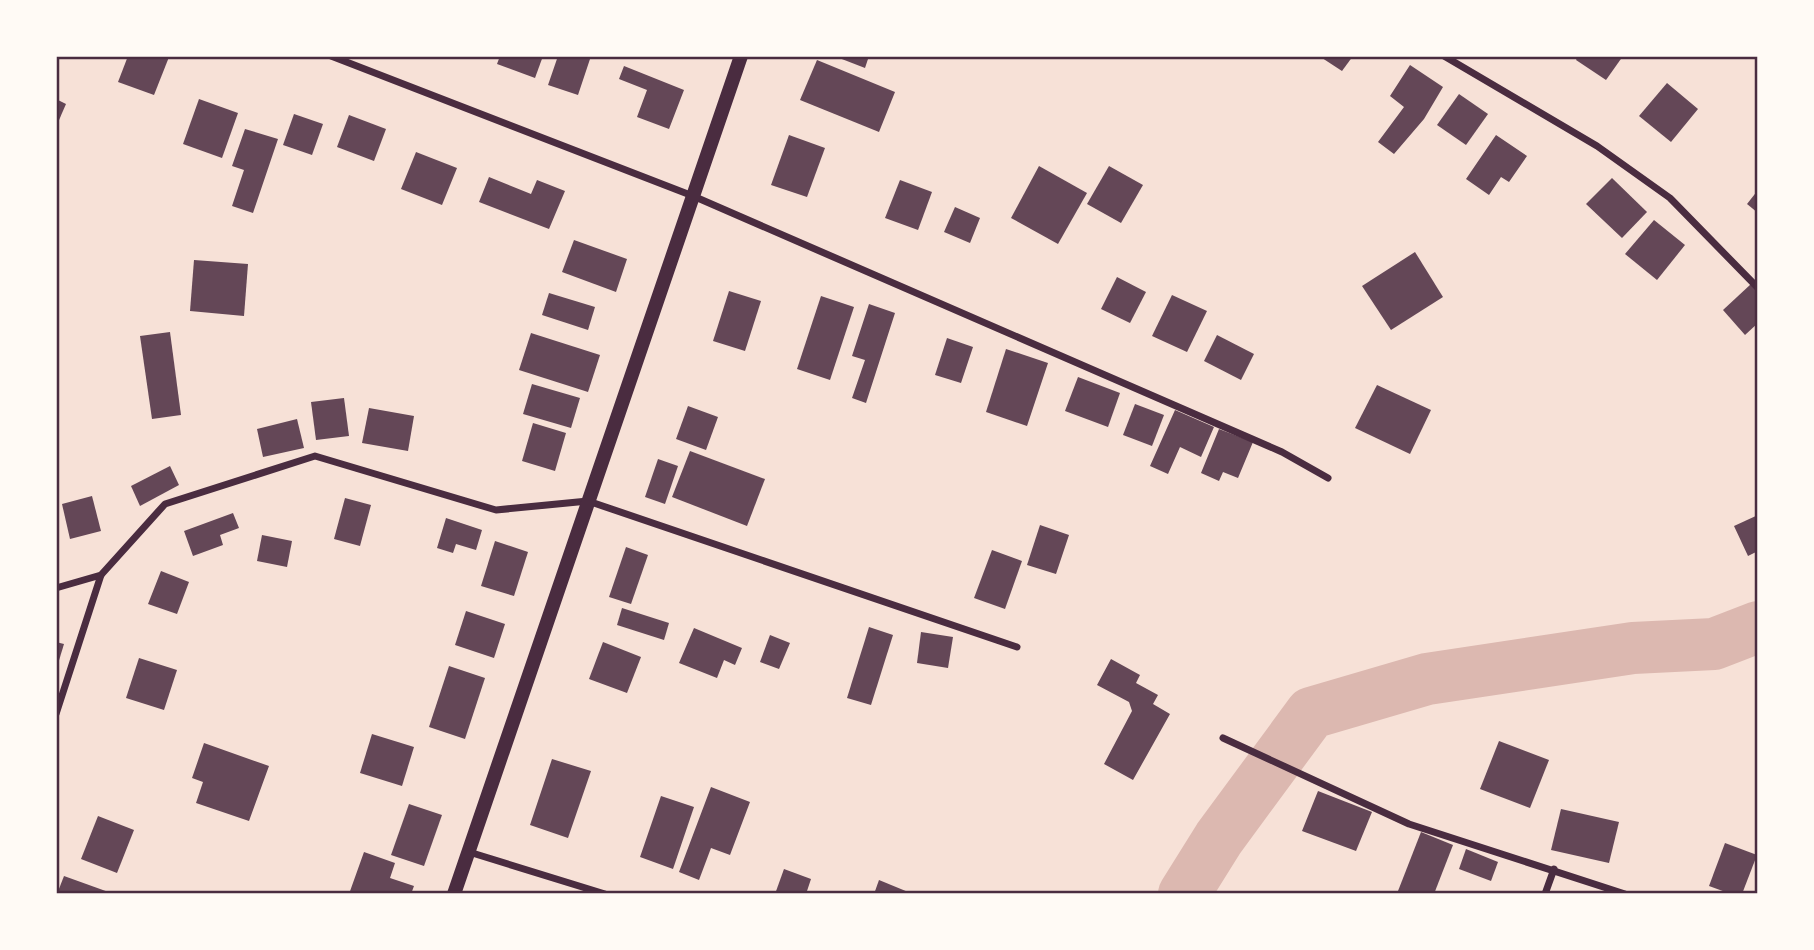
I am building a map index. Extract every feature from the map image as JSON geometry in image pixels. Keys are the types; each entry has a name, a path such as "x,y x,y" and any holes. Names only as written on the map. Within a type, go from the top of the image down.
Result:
{"main road":[{"path":"454,894 741,56"}],"street":[{"path":"331,56 693,196 1282,452 1328,478"},
{"path":"1444,56 1597,146 1670,198 1758,288"},
{"path":"56,714 101,575 165,505 315,456 496,510 588,501 1017,647"},
{"path":"56,588 101,575"},
{"path":"1223,738 1409,824 1625,894"},
{"path":"469,852 605,894"},
{"path":"1545,894 1554,869"}],"building":[{"path":"128,56 169,57 154,95 118,82"},
{"path":"500,56 543,56 535,78 497,64"},
{"path":"558,56 591,56 578,95 548,85"},
{"path":"834,56 869,56 865,68"},
{"path":"1319,56 1353,56 1342,71"},
{"path":"1578,56 1623,56 1606,80 1576,60"},
{"path":"817,60 895,92 879,132 800,100"},
{"path":"1410,65 1443,87 1424,119 1394,154 1378,142 1404,107 1390,96"},
{"path":"624,66 684,90 669,129 637,117 647,90 619,79"},
{"path":"1667,83 1698,109 1671,142 1639,116"},
{"path":"1459,94 1488,114 1466,145 1437,125"},
{"path":"56,99 66,104 56,127"},
{"path":"199,99 238,113 222,158 183,144"},
{"path":"294,114 323,124 312,155 283,145"},
{"path":"349,115 386,129 374,161 337,147"},
{"path":"245,129 278,139 253,213 232,206 244,170 232,166"},
{"path":"789,135 825,148 807,197 771,185"},
{"path":"1496,135 1527,156 1509,182 1501,177 1489,195 1466,179"},
{"path":"416,152 457,168 442,205 401,189"},
{"path":"1039,166 1087,193 1058,244 1011,218"},
{"path":"1109,166 1143,185 1121,223 1087,204"},
{"path":"489,177 531,194 537,180 565,191 549,229 479,202"},
{"path":"1612,178 1647,212 1622,238 1586,204"},
{"path":"900,180 932,192 918,230 885,218"},
{"path":"1758,190 1758,213 1747,204"},
{"path":"955,207 980,218 970,243 944,232"},
{"path":"1654,220 1685,245 1657,280 1625,254"},
{"path":"574,240 627,259 616,292 562,272"},
{"path":"1415,252 1443,297 1391,330 1362,286"},
{"path":"194,260 248,264 244,316 190,311"},
{"path":"1117,277 1146,292 1130,323 1101,309"},
{"path":"1751,284 1758,292 1758,323 1745,335 1723,310"},
{"path":"729,291 761,301 745,351 713,341"},
{"path":"549,293 595,307 588,330 542,315"},
{"path":"1172,295 1207,311 1187,352 1152,336"},
{"path":"821,296 854,307 830,380 797,369"},
{"path":"869,304 895,313 866,403 852,398 865,360 852,356"},
{"path":"170,332 181,415 152,419 140,336"},
{"path":"531,333 600,355 588,392 519,370"},
{"path":"1217,335 1254,354 1241,380 1204,361"},
{"path":"947,338 973,347 961,383 935,375"},
{"path":"1006,349 1048,363 1027,426 986,412"},
{"path":"1078,377 1120,393 1108,427 1065,411"},
{"path":"532,384 580,398 571,428 523,414"},
{"path":"1377,385 1431,410 1410,454 1355,428"},
{"path":"344,398 349,436 316,440 311,402"},
{"path":"1135,404 1164,415 1152,446 1123,435"},
{"path":"688,406 718,417 706,450 676,439"},
{"path":"369,408 414,416 408,451 362,443"},
{"path":"1175,410 1214,427 1201,457 1180,447 1168,474 1150,466"},
{"path":"297,419 304,448 263,457 257,429"},
{"path":"533,423 566,433 555,471 522,461"},
{"path":"1219,429 1253,442 1238,478 1223,472 1219,481 1201,473"},
{"path":"690,451 765,479 747,526 672,497"},
{"path":"658,459 678,466 665,504 645,497"},
{"path":"170,466 179,485 140,506 131,486"},
{"path":"92,496 101,531 70,539 62,504"},
{"path":"345,498 371,505 360,546 334,539"},
{"path":"233,513 239,528 220,535 223,545 193,556 184,531"},
{"path":"1758,515 1758,551 1748,556 1734,526"},
{"path":"446,518 482,530 476,550 456,544 453,553 437,548"},
{"path":"1040,525 1069,535 1056,574 1027,565"},
{"path":"262,535 292,541 287,567 257,561"},
{"path":"495,541 528,552 514,596 481,586"},
{"path":"626,547 648,555 631,604 609,597"},
{"path":"992,550 1022,561 1005,609 974,598"},
{"path":"161,571 189,582 177,614 148,604"},
{"path":"622,608 669,623 664,640 617,625"},
{"path":"466,611 505,624 494,658 455,645"},
{"path":"869,627 893,635 871,705 847,698"},
{"path":"694,628 742,648 735,665 724,660 717,678 679,663"},
{"path":"921,632 953,637 948,668 917,663"},
{"path":"770,635 790,643 779,669 760,662"},
{"path":"56,642 64,644 57,667 56,667"},
{"path":"603,642 641,657 627,693 589,679"},
{"path":"139,658 177,670 164,710 126,698"},
{"path":"1111,659 1140,675 1136,683 1158,695 1153,704 1170,714 1133,780 1104,764 1132,711 1129,702 1097,685"},
{"path":"449,666 485,678 465,739 429,727"},
{"path":"372,734 414,747 402,786 360,773"},
{"path":"1499,741 1549,760 1530,808 1480,789"},
{"path":"204,743 269,766 249,821 196,803 203,782 192,778"},
{"path":"552,759 591,771 568,838 530,825"},
{"path":"711,787 750,802 730,855 711,848 699,880 679,872"},
{"path":"1318,791 1372,812 1356,851 1302,831"},
{"path":"661,796 694,807 673,869 640,857"},
{"path":"409,804 442,815 424,866 391,855"},
{"path":"1561,809 1619,822 1609,863 1551,850"},
{"path":"98,816 134,830 117,873 81,859"},
{"path":"1421,832 1453,845 1434,894 1407,894 1398,891"},
{"path":"1725,843 1757,855 1742,894 1731,894 1709,886"},
{"path":"1466,849 1498,862 1491,881 1459,869"},
{"path":"364,852 395,863 390,878 414,886 411,894 349,894"},
{"path":"784,869 811,879 806,894 775,894"},
{"path":"64,876 114,894 57,894"},
{"path":"879,880 913,894 874,894"}],"waterway":[{"path":"1184,894 1219,838 1311,713 1427,679 1633,648 1714,644 1758,627"}]}
